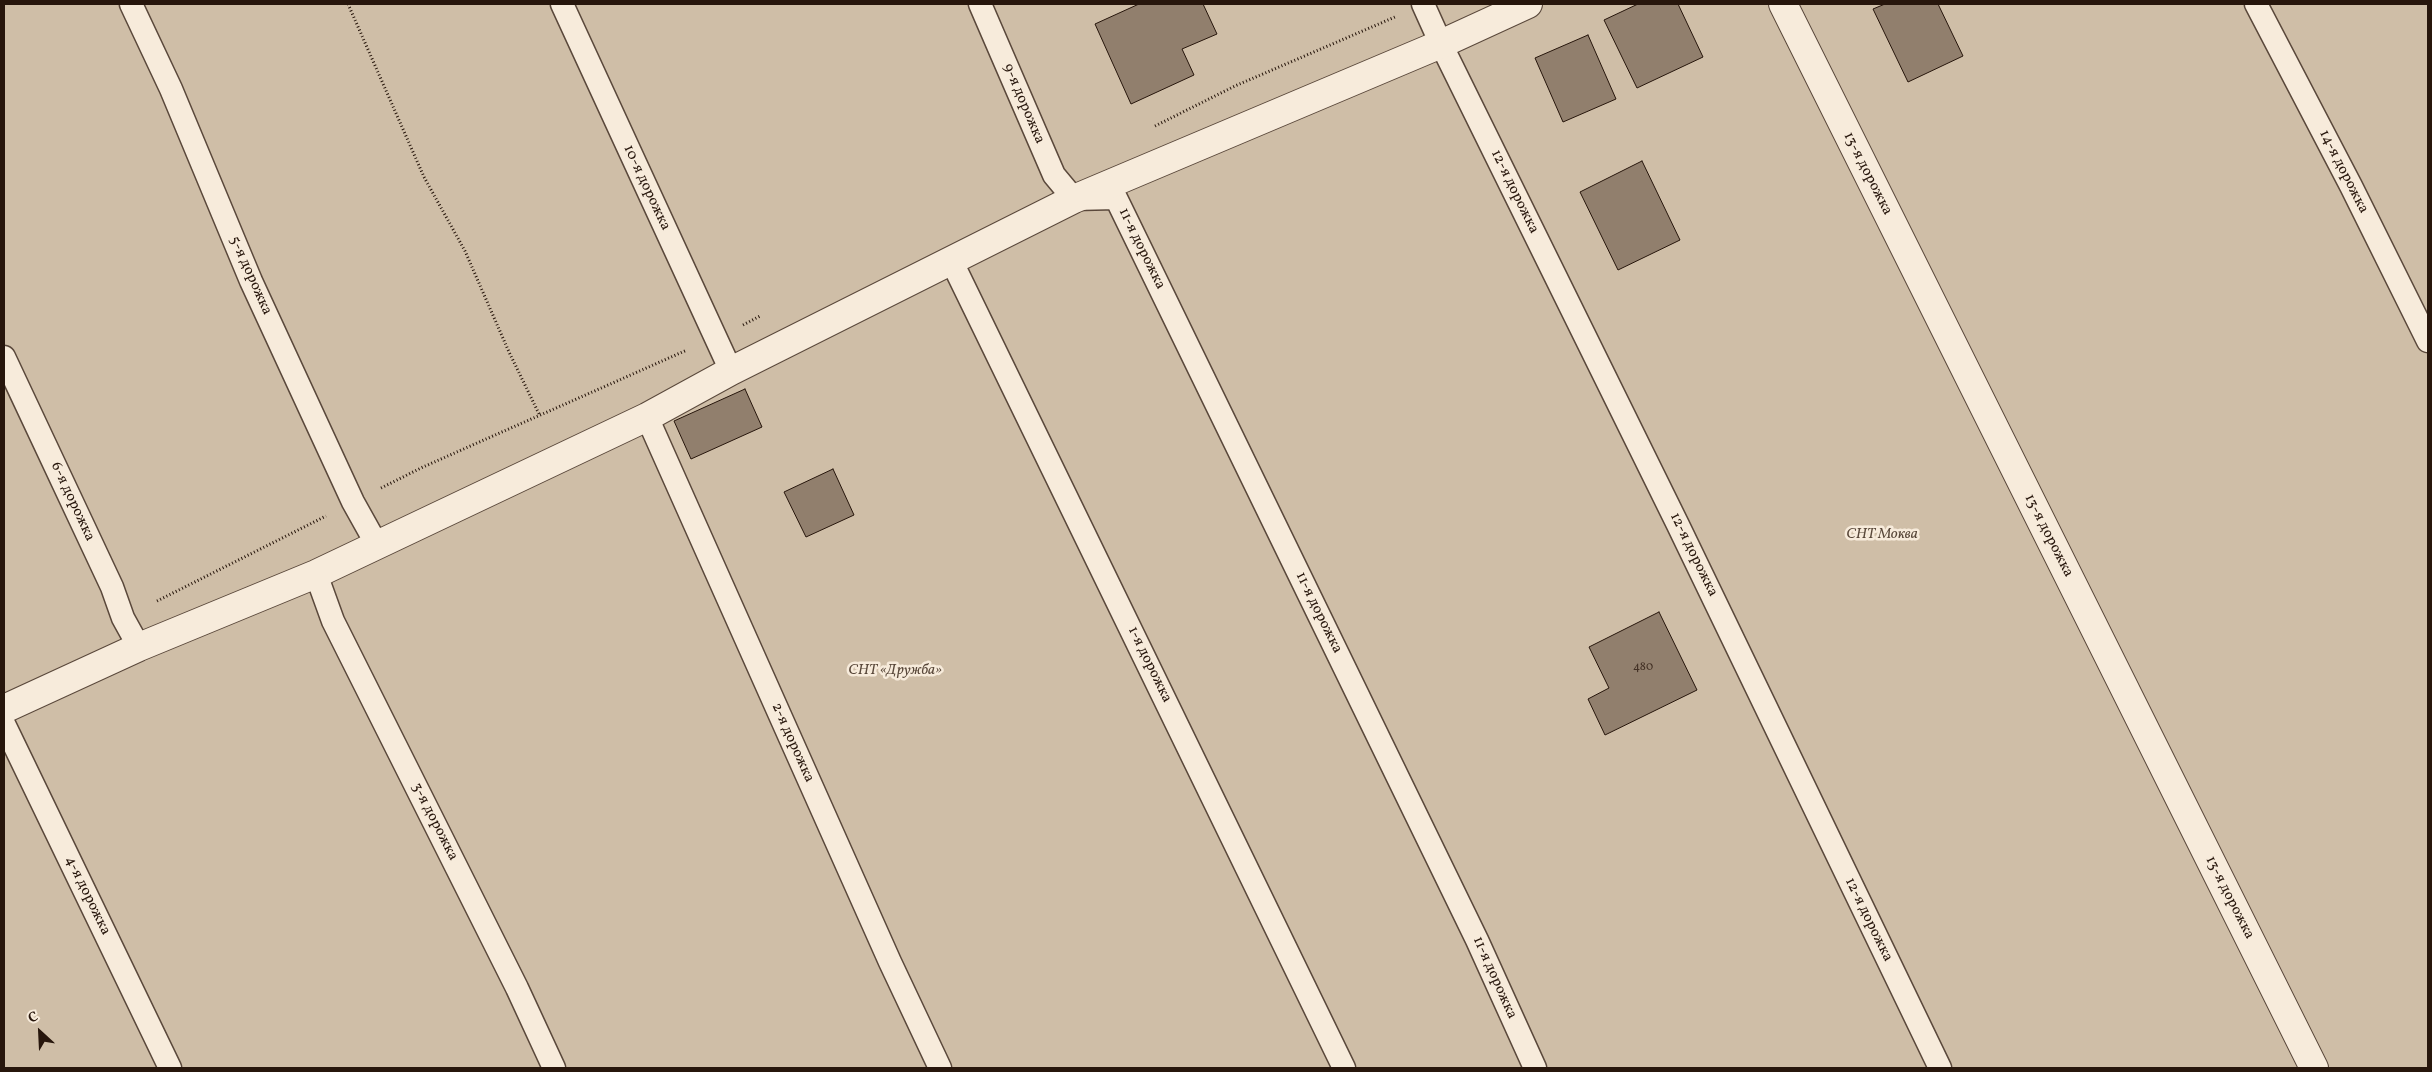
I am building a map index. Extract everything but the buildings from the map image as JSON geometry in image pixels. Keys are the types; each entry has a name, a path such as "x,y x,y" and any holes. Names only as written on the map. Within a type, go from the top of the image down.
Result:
{"street":[{"path":"4,708 139,648 316,574 647,417 731,371 952,262 1074,199 1441,44 1528,4"},
{"name":"13-я дорожка","path":"1783,4 2314,1068"}],"lane":[{"name":"5-я дорожка","path":"131,4 171,89 251,281 354,502 377,545"},
{"name":"10-я дорожка","path":"562,4 731,371"},
{"name":"9-я дорожка","path":"980,4 1051,168 1074,199"},
{"name":"12-я дорожка","path":"1423,4 1678,525 1940,1068"},
{"name":"14-я дорожка","path":"2256,4 2352,186 2428,340"},
{"name":"11-я дорожка","path":"1074,199 1116,198 1472,931 1534,1068"},
{"name":"1-я дорожка","path":"952,262 1344,1068"},
{"name":"6-я дорожка","path":"4,357 112,587 122,618 139,648"},
{"name":"2-я дорожка","path":"647,417 886,953 940,1068"},
{"name":"3-я дорожка","path":"316,574 333,621 517,988 554,1068"},
{"name":"4-я дорожка","path":"4,724 170,1068"}],"path":[{"path":"348,4 424,177 465,251 508,352 540,416"}],"green space":[{"path":"4,4 2428,4 2428,1068 4,1068"}],"park label":[{"name":"СНТ Моква","path":"1882,535"},
{"name":"СНТ «Дружба»","path":"895,671"}]}
